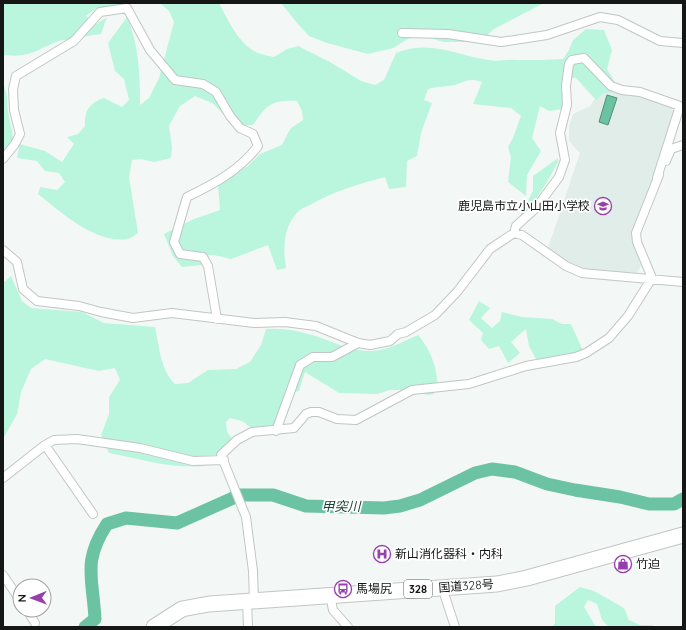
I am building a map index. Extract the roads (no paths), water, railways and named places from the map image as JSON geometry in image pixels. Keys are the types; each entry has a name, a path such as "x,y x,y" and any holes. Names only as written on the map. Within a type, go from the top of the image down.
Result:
{"highway":[{"name":"国道328号","path":"154,627 182,609 208,604 497,584 515,581 683,535"}],"street":[{"path":"3,159 16,144 20,134 14,110 13,89 16,76 74,41 100,12 127,8 150,50 175,80 203,84 216,92 230,116 240,128 254,134 258,146 248,160 212,184 187,197 174,242 180,254 203,257 208,266 217,320"},
{"path":"402,33 448,34 500,42 548,35 600,17 618,20 660,41 683,43"},
{"path":"3,250 17,262 23,289 37,301 79,306 133,318 172,313 217,320 285,322 316,326 358,343 378,344 390,340 398,334 406,332 435,315 457,292 490,249 514,233 516,226 546,197 559,177 566,160 560,133 567,105 566,86 568,64 572,60 584,58 612,86 622,90 640,92 680,106 657,178 636,233 637,242 652,278"},
{"path":"657,178 672,149 683,145"},
{"path":"514,233 522,235 566,266 582,273 652,278 683,282"},
{"path":"248,627 253,572 246,517 221,455 223,452 245,435 252,432 294,428 306,414 311,412 319,412 337,419 356,420 412,390 469,384 526,366 576,357 586,353 609,338 628,316 652,278"},
{"path":"276,430 300,365 313,357 332,357 358,343"},
{"path":"3,478 45,445 54,440 77,439 140,448 193,461 224,460"},
{"path":"45,445 93,514"},
{"path":"3,575 12,588"},
{"path":"442,587 455,627"},
{"path":"330,595 333,610 348,627"},
{"path":"32,618 35,623"}],"waterway":[{"name":"甲突川","path":"85,627 95,619 91,581 94,549 107,524 126,518 177,523 240,495 273,495 306,506 384,508 400,506 420,500 475,473 492,469 515,472 547,484 620,497 649,504 674,504 683,499"}],"place":[{"name":"鹿児島市立小山田小学校","path":"603,206"},
{"name":"新山消化器科・内科","path":"382,554"},
{"name":"竹迫","path":"623,564"},
{"name":"馬場尻","path":"343,589"}]}
